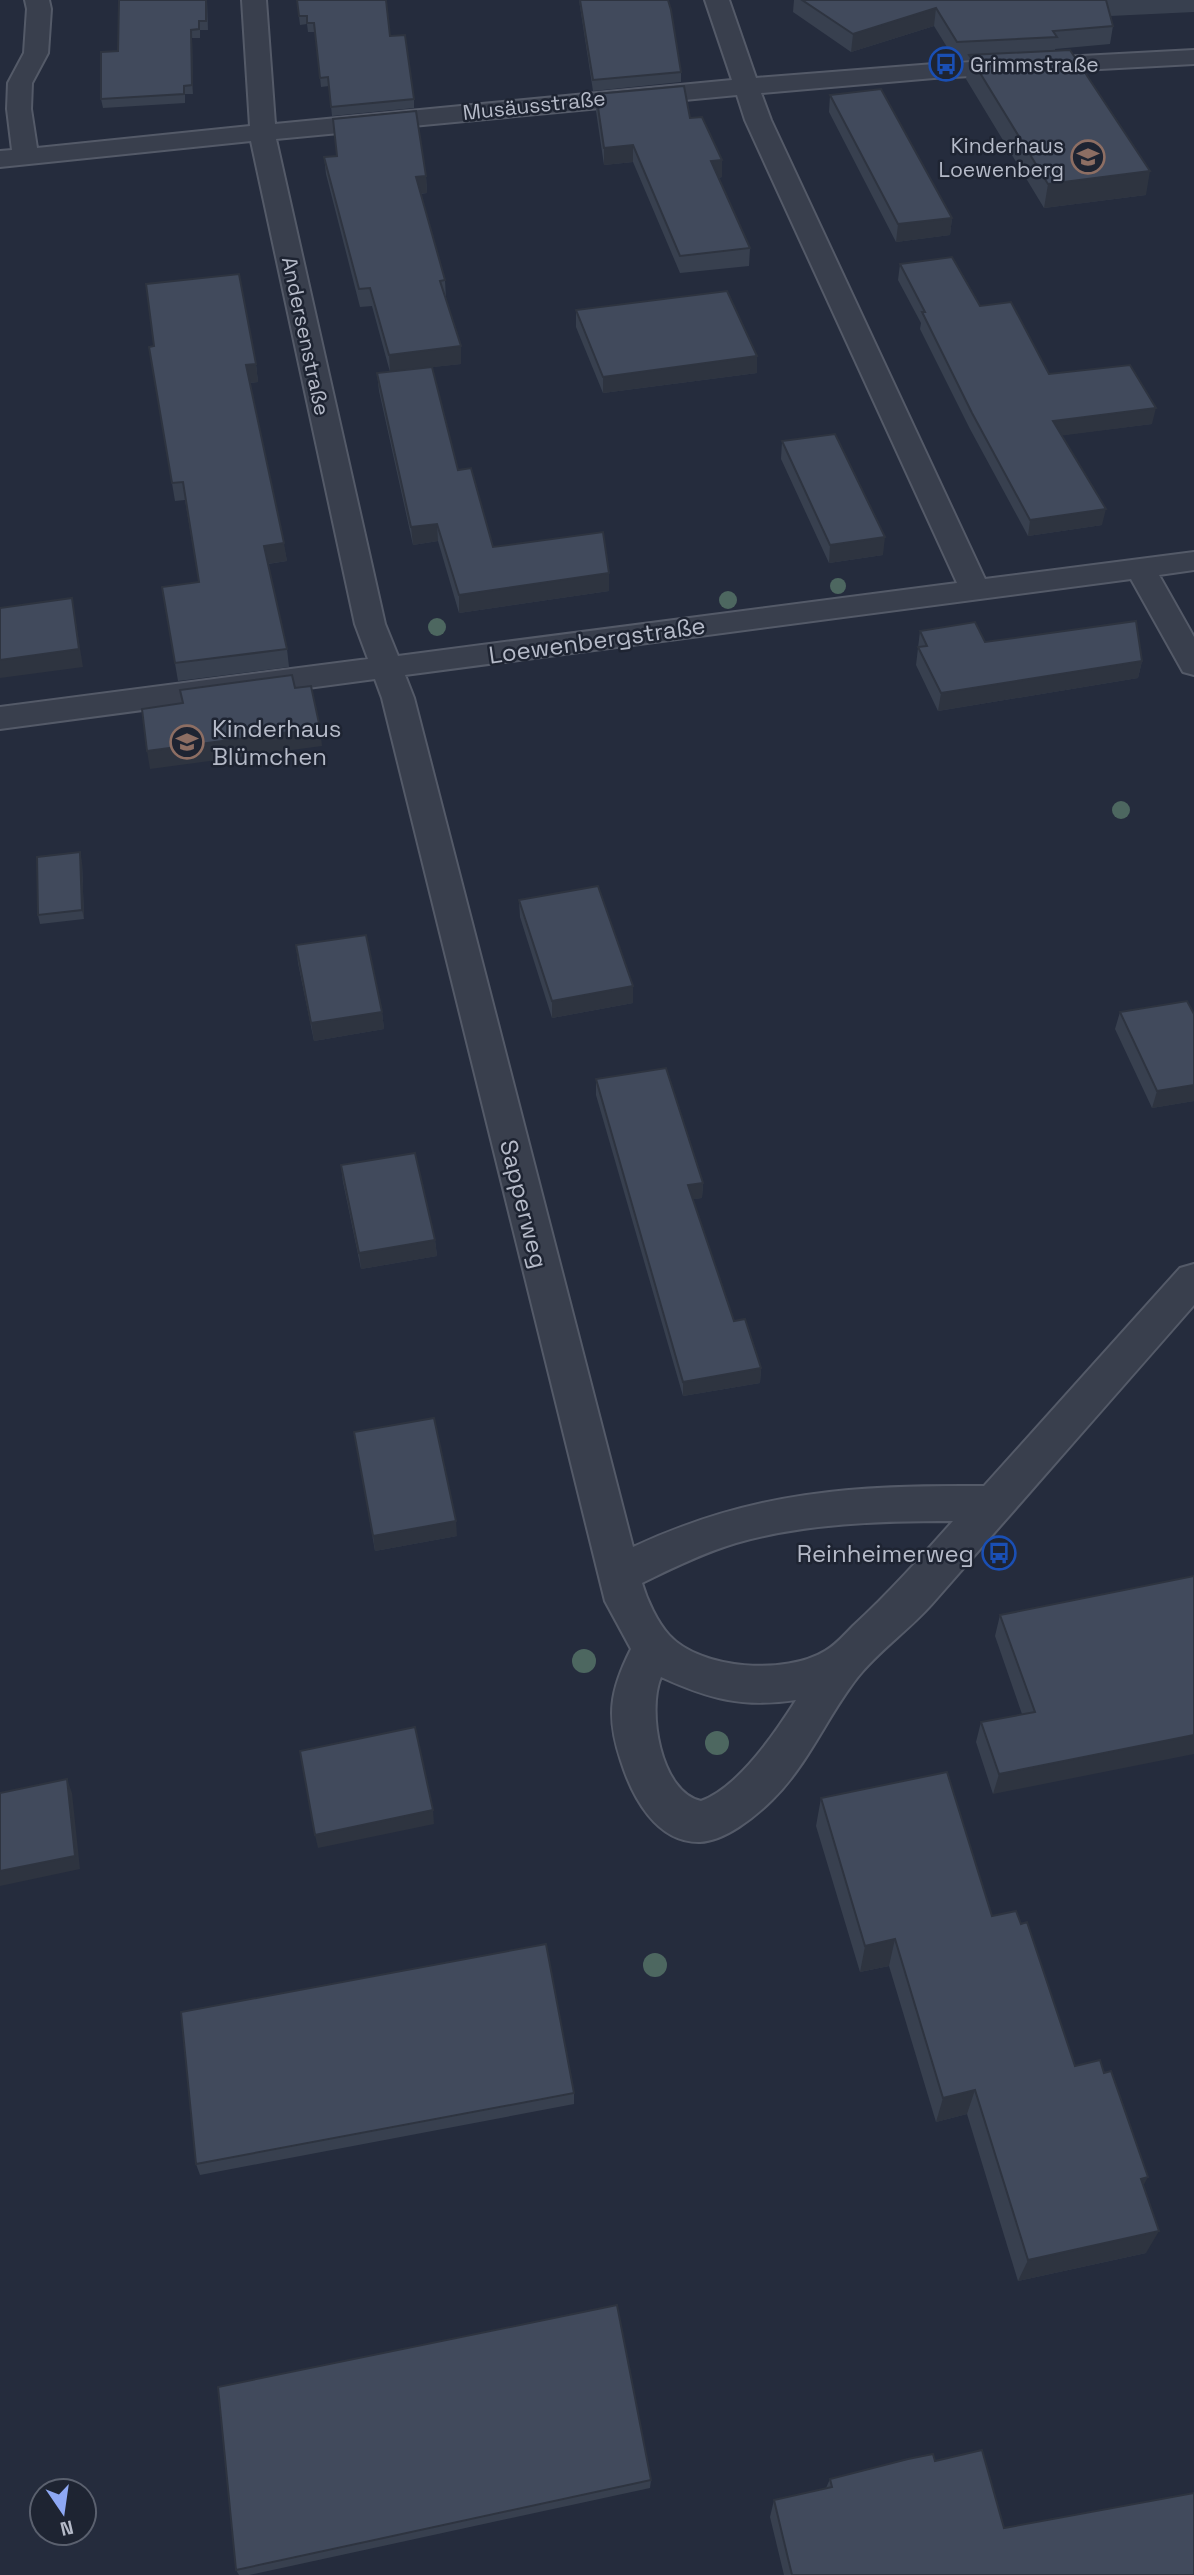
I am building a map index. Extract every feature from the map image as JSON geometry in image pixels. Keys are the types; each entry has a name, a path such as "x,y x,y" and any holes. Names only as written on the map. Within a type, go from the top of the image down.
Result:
{"street":[{"path":"26,157 19,109 20,83 36,53 40,9 37,0"},
{"name":"Andersenstraße","path":"254,0 262,131 370,624 386,668"},
{"path":"717,0 744,86 975,589"},
{"name":"Musäusstraße","path":"0,159 262,131 744,86 934,71 1194,57"},
{"name":"Loewenbergstraße","path":"0,718 1194,561"},
{"path":"1140,568 1194,665"},
{"name":"Sapperweg","path":"386,668 398,698 572,1394 619,1574 632,1613 653,1648 670,1661 705,1677 733,1684 774,1684 812,1678 842,1664"},
{"path":"653,1648 633,1696 634,1733 643,1761 660,1797 679,1819 705,1821 721,1815 782,1758 842,1664 901,1610 992,1504 1194,1279"},
{"path":"619,1574 684,1543 753,1521 830,1509 895,1504 992,1504"}],"building":[{"path":"119,0 206,0 206,21 199,21 199,29 191,30 192,85 184,86 184,94 101,99 101,52 118,51"},
{"path":"297,0 386,0 390,36 405,35 414,99 331,107 328,77 320,78 314,23 307,23 307,16 299,16"},
{"path":"580,0 668,0 681,72 593,80"},
{"path":"802,0 1106,0 1113,26 1053,31 1057,37 957,42 936,8 853,34"},
{"path":"1070,50 1150,171 1048,184 969,55"},
{"path":"684,86 690,118 702,117 722,160 711,161 750,248 680,256 633,145 604,148 596,94"},
{"path":"881,89 952,218 898,224 830,95"},
{"path":"416,111 426,176 416,177 445,280 440,281 461,346 389,355 370,288 359,289 324,157 337,156 333,119"},
{"path":"952,257 980,306 1011,302 1049,374 1130,365 1156,408 1053,421 1106,509 1030,520 972,413 900,264"},
{"path":"239,274 256,364 246,365 284,543 264,546 287,649 175,663 162,587 199,582 183,482 172,483 149,347 154,346 146,284"},
{"path":"727,291 757,356 603,377 576,310"},
{"path":"432,367 458,470 471,468 493,547 603,532 609,573 459,595 437,524 411,527 377,373"},
{"path":"835,434 885,537 830,545 782,441"},
{"path":"72,598 79,649 0,660 0,608"},
{"path":"1136,621 1142,661 941,693 918,647 927,646 920,631 975,622 985,642"},
{"path":"292,675 295,688 311,686 320,728 147,751 142,709 183,703 180,690"},
{"path":"80,852 82,910 38,915 37,857"},
{"path":"598,886 633,986 552,1001 519,900"},
{"path":"366,935 382,1012 311,1023 296,945"},
{"path":"1187,1001 1194,1014 1194,1085 1157,1091 1120,1012"},
{"path":"666,1068 703,1183 688,1185 734,1321 745,1319 761,1368 683,1382 596,1079"},
{"path":"415,1153 435,1240 359,1253 341,1165"},
{"path":"434,1418 456,1521 373,1536 354,1432"},
{"path":"1194,1576 1194,1735 999,1774 981,1722 1035,1712 1000,1615"},
{"path":"415,1727 433,1810 315,1835 300,1751"},
{"path":"947,1772 992,1916 1016,1911 1021,1924 1027,1922 1075,2066 1100,2060 1104,2073 1111,2071 1148,2177 1141,2179 1159,2231 1028,2260 975,2090 943,2098 895,1939 865,1946 821,1798"},
{"path":"67,1779 75,1856 0,1871 0,1793"},
{"path":"546,1944 574,2093 196,2164 181,2012"},
{"path":"617,2305 651,2480 236,2570 218,2387"},
{"path":"982,2450 1004,2528 1194,2493 1194,2575 792,2575 774,2500 832,2487 830,2479 908,2459 933,2454 935,2461"}],"place":[{"name":"Grimmstraße","path":"946,64"},
{"name":"Kinderhaus Loewenberg","path":"1088,157"},
{"name":"Kinderhaus Blümchen","path":"187,742"},
{"name":"Reinheimerweg","path":"999,1553"}]}
